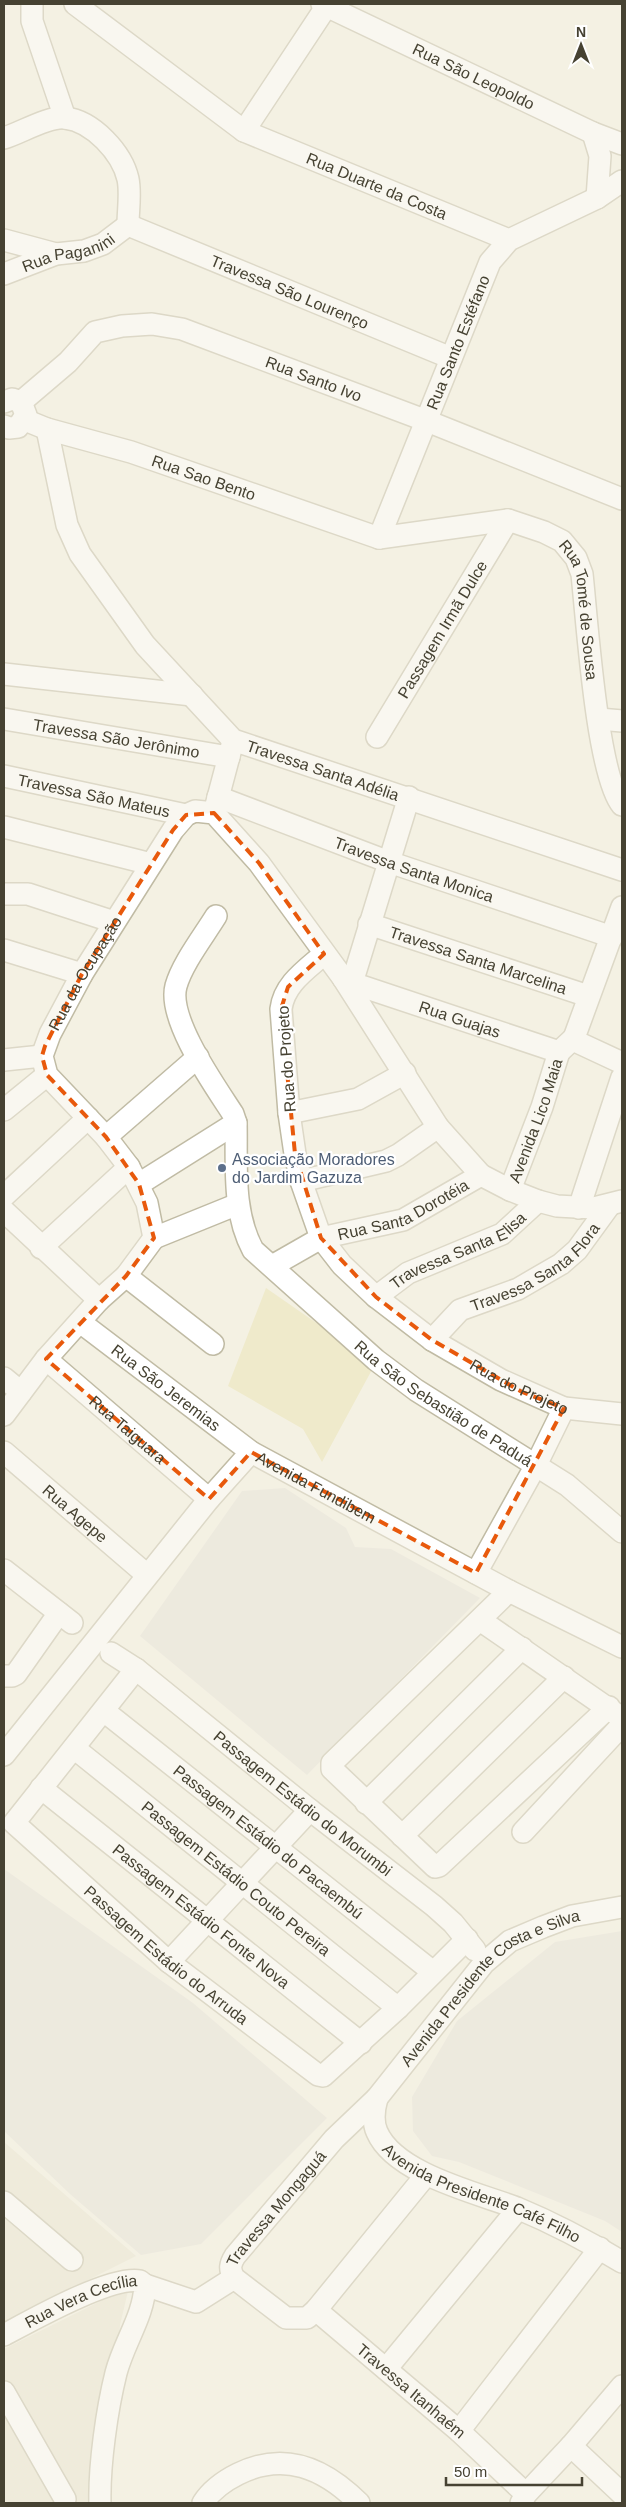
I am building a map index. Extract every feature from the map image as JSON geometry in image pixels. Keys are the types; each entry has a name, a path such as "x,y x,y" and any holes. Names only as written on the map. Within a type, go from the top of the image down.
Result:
{"street":[{"path":"32,4 32,21 65,118"},
{"name":"Rua Duarte da Costa","path":"75,4 244,131 509,240"},
{"path":"244,131 325,5"},
{"name":"Rua São Leopoldo","path":"325,5 593,133 622,144"},
{"path":"4,138 44,122 65,118 88,127 105,139 119,157 128,180 128,225"},
{"path":"593,133 600,156 597,198"},
{"name":"Rua Santo Estéfano","path":"379,538 490,262 509,240 597,198 622,180"},
{"name":"Rua Paganini","path":"4,274 56,254 84,251 103,244 128,225"},
{"name":"Travessa São Lourenço","path":"128,225 451,358"},
{"path":"4,240 56,254"},
{"name":"Rua Santo Ivo","path":"16,408 68,362 95,332 114,327 152,324 182,328 427,421 622,499"},
{"path":"4,427 14,428 16,408"},
{"name":"Rua Sao Bento","path":"16,408 47,429 131,452 379,538"},
{"name":"Travessa Santa Adélia","path":"47,429 67,525 80,554 145,645 192,695 231,748 409,797 622,870"},
{"name":"Rua Tomé de Sousa","path":"379,538 508,520 544,532 562,542 576,558 582,574 599,719 610,783 622,805"},
{"name":"Passagem Irmã Dulce","path":"377,737 508,520"},
{"path":"4,674 192,695"},
{"name":"Travessa São Jerônimo","path":"4,719 231,748"},
{"path":"599,719 622,721"},
{"path":"216,805 231,748"},
{"name":"Travessa São Mateus","path":"4,776 186,815"},
{"path":"348,980 369,924 409,797"},
{"path":"186,815 216,805"},
{"path":"216,805 324,954 348,980 438,1127 482,1174 510,1190 538,1201 579,1208 616,1204"},
{"name":"Travessa Santa Monica","path":"216,805 612,937"},
{"name":"Rua da Ocupação","path":"45,1065 50,1034 82,974 173,830 186,815"},
{"path":"4,827 151,864"},
{"path":"4,894 32,896 114,922"},
{"path":"566,1045 612,937 622,907"},
{"path":"41,1248 134,1175 236,1123 233,1114 198,1058 176,1013 174,997 181,974 216,916"},
{"name":"Travessa Santa Marcelina","path":"369,924 588,996"},
{"path":"4,950 82,974"},
{"name":"Rua do Projeto","path":"324,954 288,987 283,997 281,1009 289,1113 301,1181 321,1238 342,1265 376,1297 432,1340 515,1388 564,1408 622,1414"},
{"name":"Rua Guajas","path":"348,980 566,1045"},
{"path":"566,1045 577,1042 622,1063"},
{"name":"Avenida Lico Maia","path":"510,1190 566,1045"},
{"path":"106,1137 198,1058"},
{"path":"4,1060 45,1065 106,1137 134,1175 147,1203 154,1238"},
{"path":"4,1110 45,1065"},
{"path":"289,1113 358,1099 405,1073"},
{"path":"579,1208 622,1077"},
{"path":"88,1118 5,1209 41,1248 99,1300"},
{"name":"Rua São Sebastião de Paduá","path":"236,1123 238,1204 253,1250 376,1360 416,1390 567,1486 622,1532"},
{"path":"301,1181 386,1161 398,1155 438,1127"},
{"name":"Rua Santa Dorotéia","path":"272,1266 321,1238 403,1220 482,1174"},
{"name":"Travessa Santa Elisa","path":"376,1297 408,1273 502,1234 538,1201"},
{"path":"4,1415 46,1359 99,1300 126,1276 154,1238 238,1204"},
{"name":"Travessa Santa Flora","path":"432,1340 460,1310 518,1289 560,1264 577,1250 616,1204"},
{"path":"126,1276 213,1344"},
{"name":"Rua São Jeremias","path":"80,1322 251,1452"},
{"name":"Rua Taiguara","path":"46,1359 209,1499"},
{"path":"4,1378 21,1392"},
{"path":"476,1574 536,1465 564,1408"},
{"name":"Rua Agepe","path":"4,1452 147,1575"},
{"name":"Avenida Fundibem","path":"4,1755 147,1575 209,1499 251,1452 476,1574 622,1647"},
{"path":"4,1570 66,1618 16,1674 4,1676"},
{"path":"480,1620 616,1713 439,1866 432,1866 332,1770 332,1763 509,1591"},
{"path":"366,1803 522,1648"},
{"name":"Passagem Estádio do Morumbi","path":"111,1653 136,1669 310,1810 434,1906 467,1938 484,1963"},
{"name":"Passagem Estádio do Arruda","path":"136,1669 104,1711 14,1820 15,1826 169,1962 321,2076 325,2076 361,2044 467,1938"},
{"path":"402,1836 564,1677"},
{"name":"Passagem Estádio do Pacaembú","path":"104,1711 433,1972"},
{"path":"523,1832 622,1724"},
{"name":"Passagem Estádio Couto Pereira","path":"74,1748 398,2008"},
{"name":"Passagem Estádio Fonte Nova","path":"41,1788 361,2044"},
{"path":"169,1962 244,1884 310,1810"},
{"name":"Avenida Presidente Costa e Silva","path":"377,2098 484,1963 510,1941 572,1916 622,1907"},
{"name":"Avenida Presidente Café Filho","path":"377,2098 374,2120 384,2144 426,2175 518,2209 600,2248 622,2262"},
{"name":"Travessa Mongaguá","path":"316,2310 306,2318 286,2318 234,2278 230,2266 235,2256 334,2139 377,2098"},
{"path":"316,2310 426,2175"},
{"path":"4,2202 72,2260"},
{"path":"386,2369 518,2209"},
{"path":"459,2431 600,2248"},
{"name":"Rua Vera Cecília","path":"4,2334 65,2302 125,2280 140,2281 145,2292 196,2302 234,2278"},
{"path":"100,2503 107,2429 116,2371 145,2292"},
{"name":"Travessa Itanhaém","path":"316,2310 459,2431 524,2499"},
{"path":"524,2499 622,2386"},
{"path":"4,2392 65,2499"},
{"path":"571,2446 622,2494"},
{"path":"203,2503 224,2480 253,2466 277,2462 306,2467 331,2480 358,2503"}],"highlighted area":[{"path":"214,813 259,863 324,954 288,987 281,1009 295,1154 321,1238 376,1297 432,1340 522,1392 564,1408 476,1573 251,1452 209,1499 46,1359 126,1276 154,1238 139,1184 106,1137 47,1075 42,1056 45,1046 82,974 173,830 186,815"}],"shaded area":[{"path":"266,1288 341,1340 374,1366 322,1462 303,1429 228,1386"},
{"path":"285,1488 346,1528 355,1547 391,1549 480,1598 307,1775 140,1636 242,1491"},
{"path":"4,1869 193,2003 327,2118 201,2244 141,2255 70,2194 4,2131"},
{"path":"622,1931 622,2232 605,2221 459,2162 432,2156 413,2131 412,2097 457,2021 555,1942"},
{"path":"4,2142 136,2256 4,2322"},
{"path":"129,2287 120,2325 108,2503 4,2503 4,2349"}],"place":[{"name":"Associação Moradores do Jardim Gazuza","path":"222,1168"}]}
